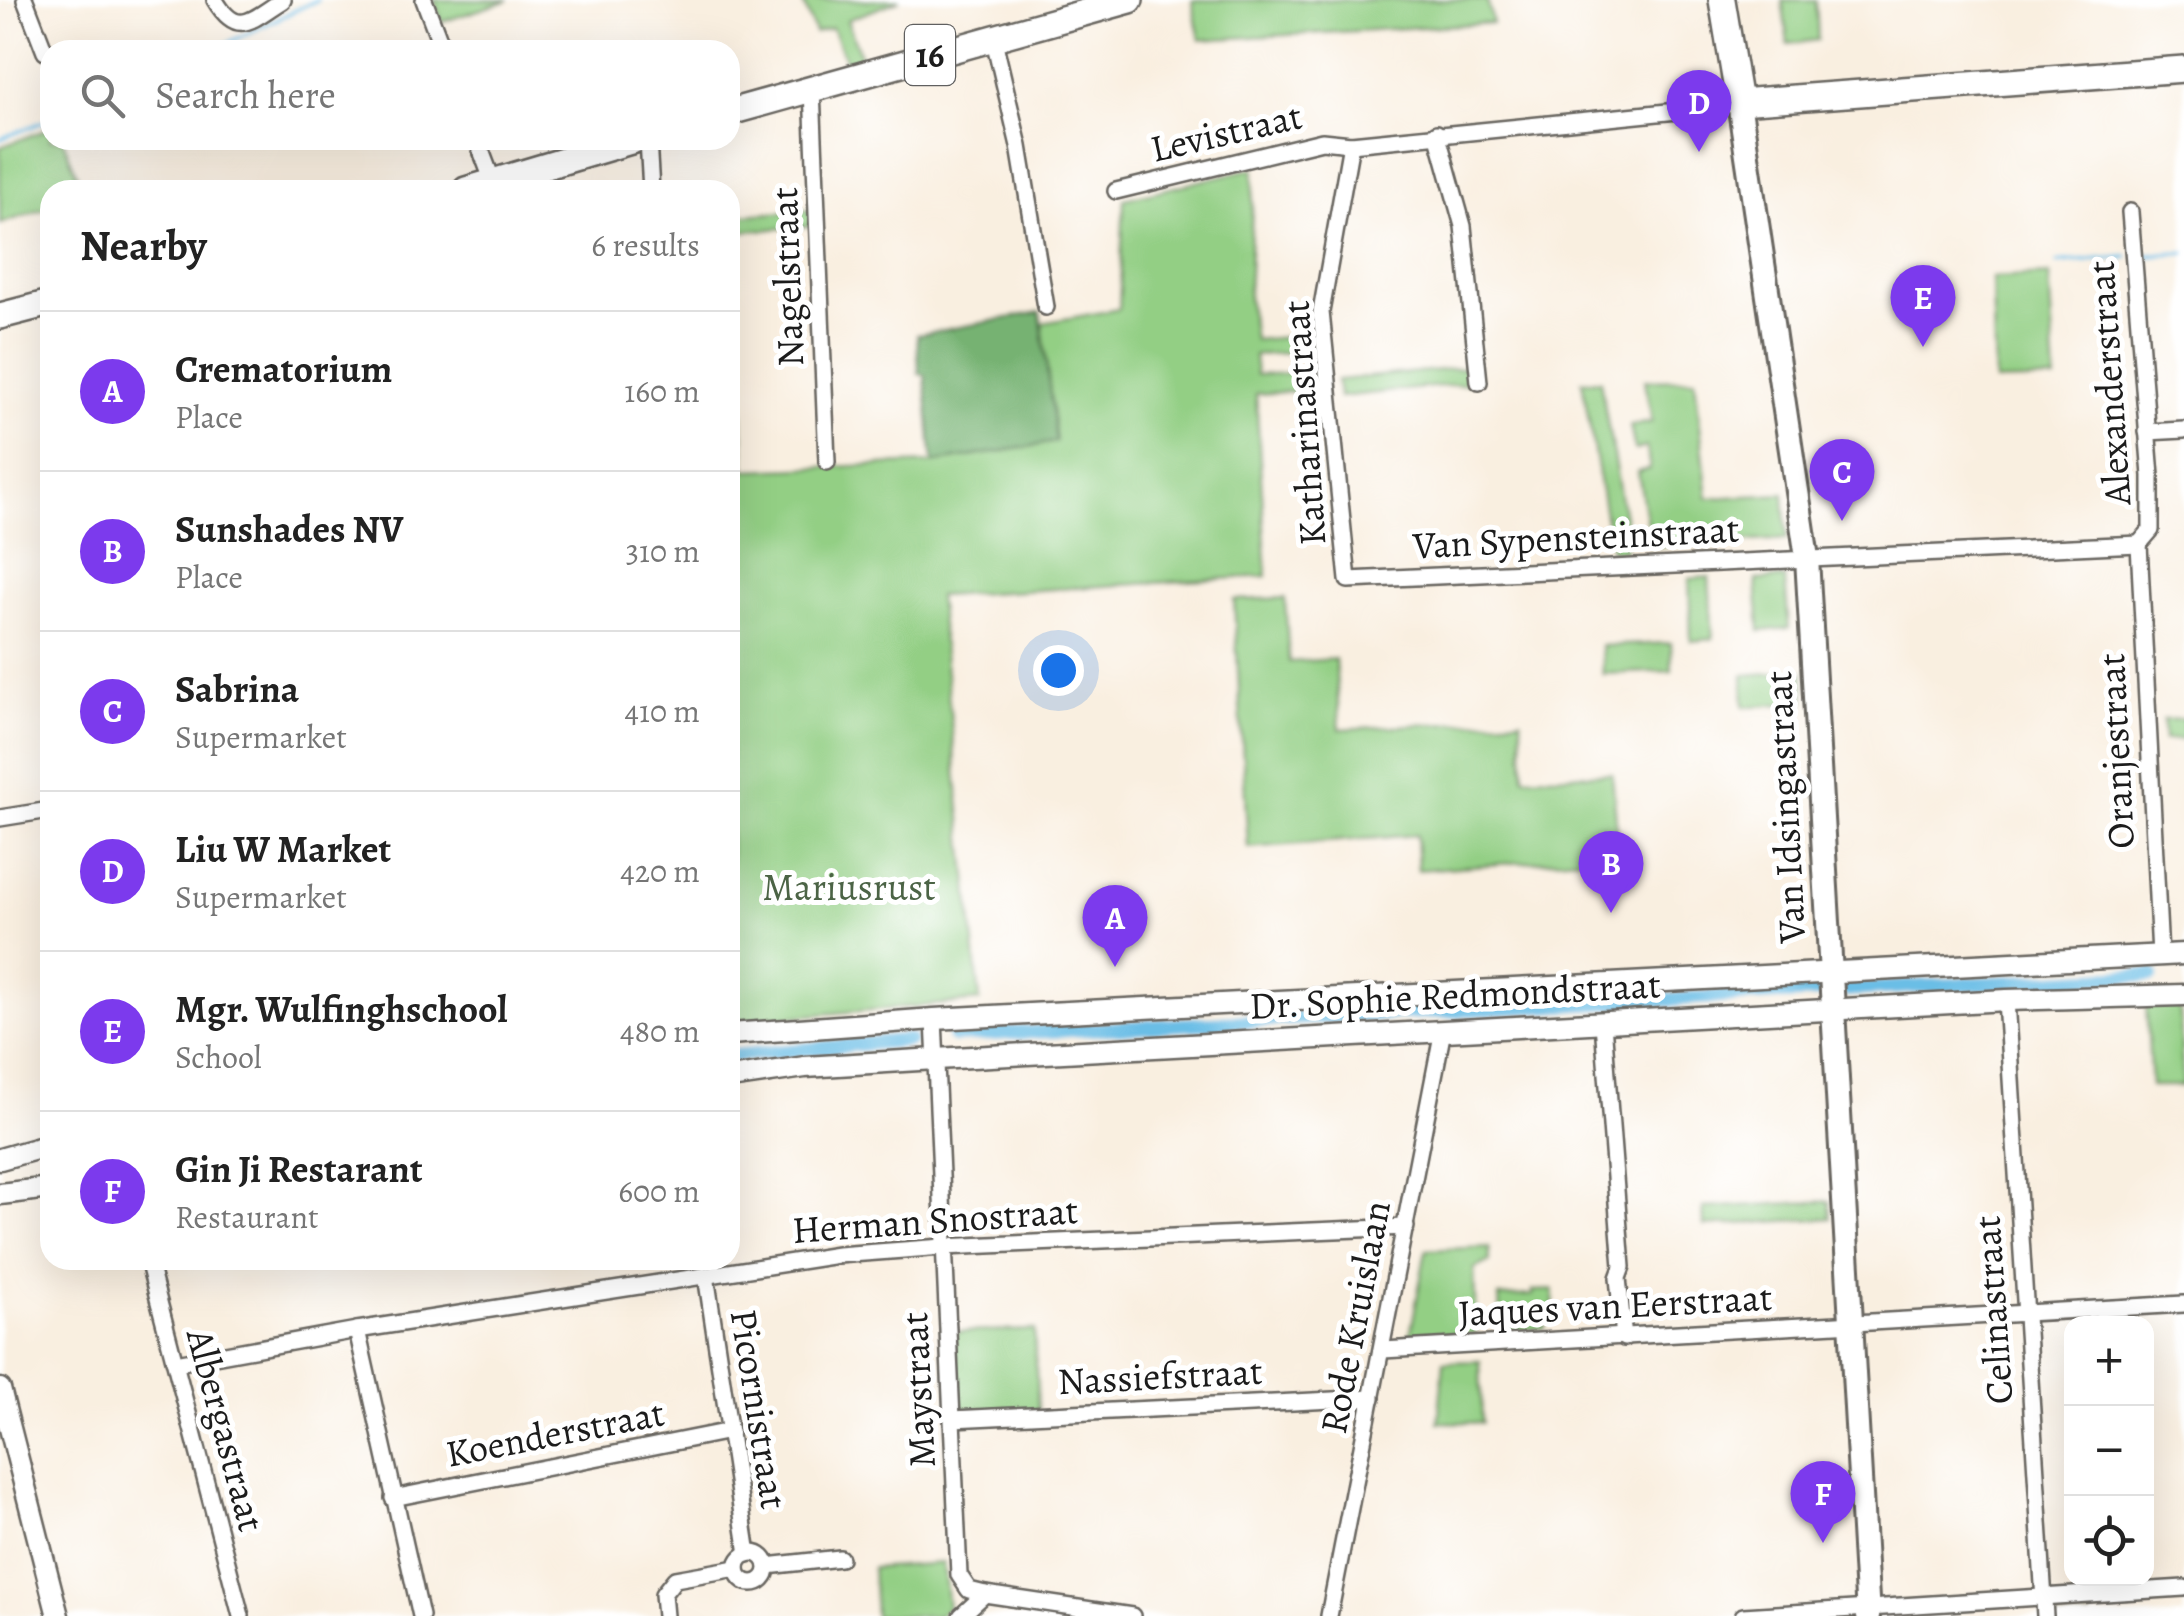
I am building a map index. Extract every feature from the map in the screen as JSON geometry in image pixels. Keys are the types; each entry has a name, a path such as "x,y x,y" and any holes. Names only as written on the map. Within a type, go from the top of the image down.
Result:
{"main road":[{"name":"16","path":"740,109 1086,5 1130,0"},
{"name":"Van Idsingastraat","path":"1722,0 1807,558 1868,1612"},
{"path":"1739,102 2184,68"},
{"path":"530,180 608,150"},
{"path":"0,316 40,306"}],"street":[{"path":"25,0 40,40"},
{"path":"215,0 233,24 244,24 283,0"},
{"path":"424,0 439,40"},
{"path":"993,36 1019,146 1046,307"},
{"name":"Nagelstraat","path":"812,89 827,462"},
{"name":"Levistraat","path":"1116,192 1322,141 1351,144 1739,102"},
{"path":"1437,133 1464,226 1480,382"},
{"name":"Katharinastraat","path":"1348,580 1321,312 1351,144"},
{"path":"481,150 492,180"},
{"path":"649,150 651,180"},
{"name":"Alexanderstraat","path":"2130,212 2151,530 2139,544"},
{"path":"2147,432 2184,430"},
{"name":"Van Sypensteinstraat","path":"1348,580 2139,544"},
{"name":"Oranjestraat","path":"2139,544 2160,955"},
{"path":"0,818 40,812"},
{"name":"Dr. Sophie Redmondstraat","path":"740,1033 934,1019 2184,954"},
{"name":"Dr. Sophie Redmondstraat","path":"740,1077 805,1067 1443,1030 2006,1000 2184,995"},
{"name":"Celinastraat","path":"2006,1000 2046,1616"},
{"name":"Maystraat","path":"934,1019 958,1569 969,1590 985,1594"},
{"path":"1604,1023 1624,1338"},
{"name":"Rode Kruislaan","path":"1329,1616 1443,1030"},
{"path":"0,1159 40,1148"},
{"path":"0,1194 40,1189"},
{"name":"Herman Snostraat","path":"740,1270 838,1254 943,1246 1406,1227"},
{"name":"Albergastraat","path":"151,1270 241,1616"},
{"name":"Herman Snostraat","path":"176,1363 737,1270"},
{"name":"Picornistraat","path":"706,1275 748,1554"},
{"name":"Jaques van Eerstraat","path":"1382,1350 2184,1304"},
{"path":"357,1330 420,1616"},
{"path":"0,1389 58,1616"},
{"name":"Nassiefstraat","path":"952,1419 1372,1398"},
{"name":"Koenderstraat","path":"392,1498 730,1431"},
{"path":"748,1554 763,1557 767,1566 762,1580 753,1584 743,1581 737,1568 740,1559 748,1554"},
{"path":"767,1566 840,1558"},
{"path":"665,1616 663,1594 675,1579 737,1568"},
{"path":"1743,1616 1868,1612 2184,1588"},
{"path":"961,1616 985,1594 1132,1616"}],"green space":[{"path":"434,0 509,0 442,22"},
{"path":"802,0 900,0 847,20 862,60 847,64 832,28 815,33"},
{"path":"1487,0 1493,23 1200,40 1192,1"},
{"path":"1782,0 1816,0 1818,40 1788,44"},
{"path":"40,132 40,150 67,150 79,180 40,180 40,210 0,224 0,147"},
{"name":"Mariusrust","path":"1254,168 1248,296 1254,340 1319,334 1321,351 1254,355 1256,375 1320,371 1320,390 1256,394 1267,576 938,596 980,1001 740,1021 740,381 745,470 933,463 1055,442 1042,323 1119,309 1124,199"},
{"path":"810,210 811,226 740,231 740,215"},
{"path":"2049,275 2055,380 1995,382 1992,278"},
{"path":"1040,312 1056,442 933,463 917,335"},
{"path":"1468,367 1469,383 1339,397 1337,380"},
{"path":"1695,379 1708,498 1784,494 1787,539 1651,547 1638,472 1650,469 1646,447 1635,450 1630,426 1652,422 1645,380"},
{"path":"1600,380 1626,529 1622,531 1625,551 1611,550 1582,381"},
{"path":"1709,577 1713,639 1691,641 1689,579"},
{"path":"1785,578 1789,628 1760,631 1756,580"},
{"path":"1285,598 1289,662 1335,659 1340,729 1521,719 1524,777 1612,773 1619,855 1418,870 1416,835 1248,848 1234,600"},
{"path":"1671,643 1672,671 1603,674 1601,646"},
{"path":"1803,671 1805,702 1744,707 1743,675"},
{"path":"2184,719 2184,739 2164,740 2163,720"},
{"path":"2146,1003 2176,1004 2180,1011 2183,1086 2151,1086"},
{"path":"1830,1201 1831,1218 1704,1226 1703,1208"},
{"path":"1489,1247 1490,1261 1474,1269 1476,1333 1410,1336 1426,1250"},
{"path":"1553,1290 1554,1319 1545,1320 1545,1328 1510,1330 1509,1316 1500,1317 1499,1297"},
{"path":"1034,1330 1038,1410 960,1413 954,1332"},
{"path":"1480,1361 1482,1423 1438,1422 1444,1362"},
{"path":"943,1563 948,1607 938,1616 875,1616 872,1568"}],"sand":[{"path":"2089,1599 2090,1616 2049,1616 2050,1607 2056,1602"}],"waterway":[{"path":"234,40 317,0"},
{"path":"0,139 40,123"},
{"path":"2144,256 2184,253"},
{"path":"2057,263 2127,257"},
{"path":"1848,990 2152,975"},
{"path":"954,1036 1818,992"},
{"path":"740,1055 909,1040"}],"place":[{"name":"Liu W Market","path":"1699,152"},
{"name":"Mgr. Wulfinghschool","path":"1923,347"},
{"name":"Sabrina","path":"1842,521"},
{"name":"Sunshades NV","path":"1611,913"},
{"name":"Crematorium","path":"1115,967"},
{"name":"Gin Ji Restarant","path":"1823,1543"}]}
